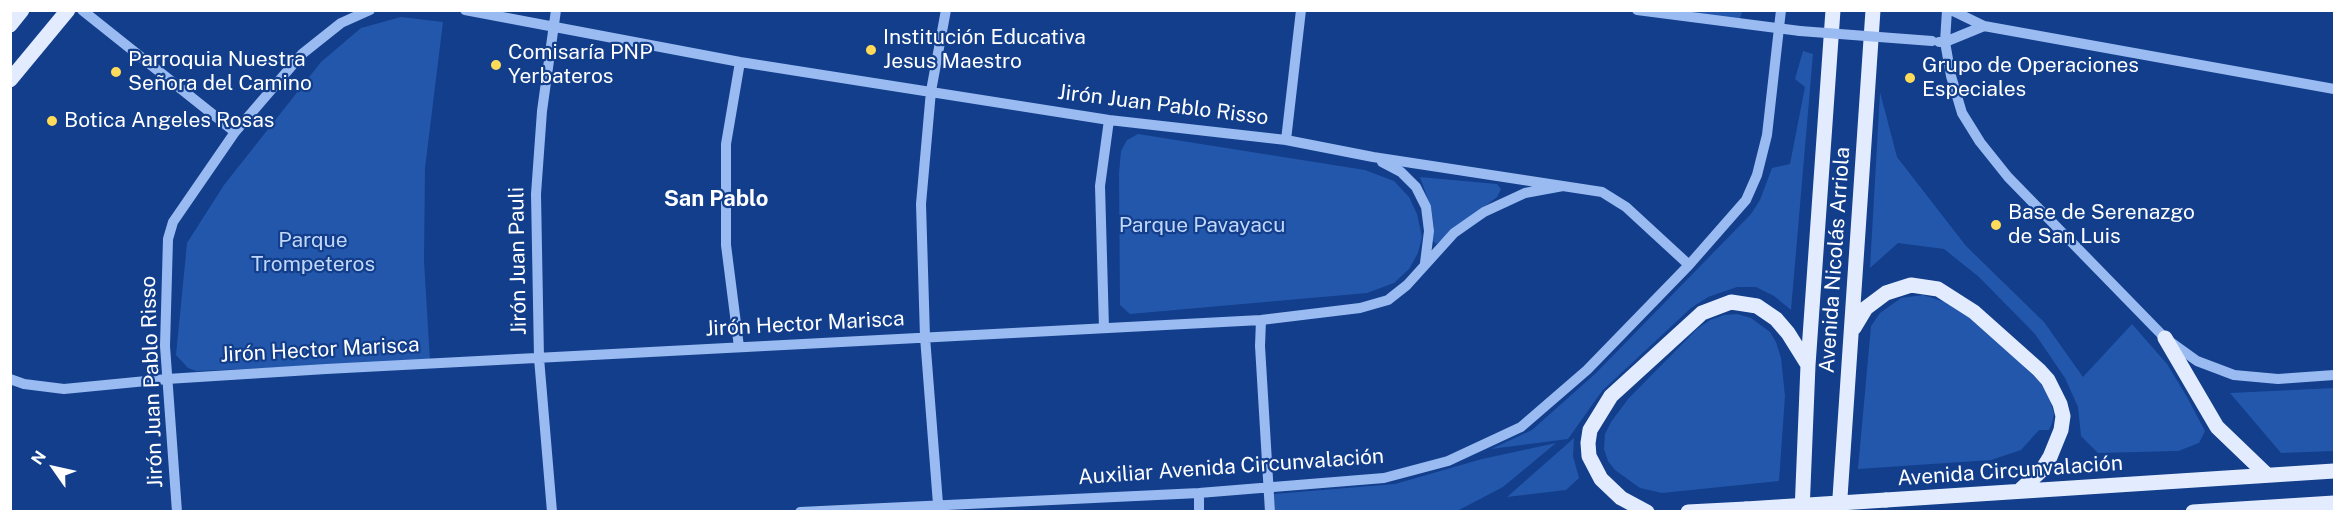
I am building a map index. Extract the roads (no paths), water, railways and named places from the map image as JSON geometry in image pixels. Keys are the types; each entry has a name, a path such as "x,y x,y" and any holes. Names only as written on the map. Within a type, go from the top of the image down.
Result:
{"main road":[{"path":"10,24 22,10"},
{"path":"10,80 68,10"},
{"name":"Avenida Nicolás Arriola","path":"1802,512 1808,365 1833,10"},
{"name":"Avenida Nicolás Arriola","path":"1839,512 1873,10"},
{"path":"1851,333 1866,308 1877,299 1897,288 1924,286 1938,289 1974,312 2039,370 2048,380 2060,404 2063,416 2061,430 2042,470 2019,491"},
{"path":"1647,512 1621,498 1601,479 1589,456 1590,430 1611,396 1702,313 1731,302 1757,306 1776,319 1788,333 1808,365"},
{"path":"2164,338 2217,427 2267,475"},
{"name":"Avenida Circunvalación","path":"1688,512 2334,471"},
{"path":"2193,512 2334,503"}],"street":[{"path":"82,10 235,132"},
{"name":"Jirón Juan Pablo Risso","path":"177,512 167,379 168,239 173,222 235,132 302,54 341,23 370,10"},
{"name":"Jirón Juan Pablo Risso","path":"465,10 740,62 1109,120 1286,140 1373,157 1602,192 1626,207 1689,265"},
{"name":"Jirón Juan Pauli","path":"552,512 539,358 536,194 542,111 556,10"},
{"path":"938,504 925,337 921,204 931,91 946,10"},
{"path":"1286,140 1301,10"},
{"path":"1637,10 1780,30 1932,42 1946,42 1984,26"},
{"name":"Auxiliar Avenida Circunvalación","path":"800,512 1199,493 1384,478 1448,461 1521,427 1587,370 1689,265 1746,200 1757,175 1767,135 1781,10"},
{"path":"2334,89 1984,26 1949,10 1946,42 1951,76 1962,113 1992,160 2164,338 2197,361 2234,375 2256,379 2334,375"},
{"path":"739,347 726,245 726,144 740,62"},
{"path":"1104,328 1100,186 1109,120"},
{"path":"1373,157 1401,172 1416,187 1426,207 1429,231 1424,264"},
{"name":"Jirón Hector Marisca","path":"10,379 24,384 64,389 167,379 1261,320 1360,308 1388,300 1407,285 1454,233 1484,212 1525,193 1563,186"},
{"path":"1261,320 1260,346 1270,512"},
{"path":"1199,493 1199,512"}],"place":[{"name":"Institución Educativa Jesus Maestro","path":"871,50"},
{"name":"Comisaría PNP Yerbateros","path":"496,65"},
{"name":"Parroquia Nuestra Señora del Camino","path":"116,72"},
{"name":"Grupo de Operaciones Especiales","path":"1910,78"},
{"name":"Botica Angeles Rosas","path":"52,121"},
{"name":"Base de Serenazgo de San Luis","path":"1996,225"}],"district":[{"name":"San Pablo","path":"716,199"}],"park label":[{"name":"Parque Pavayacu","path":"1202,226"},
{"name":"Parque Trompeteros","path":"313,253"}]}
